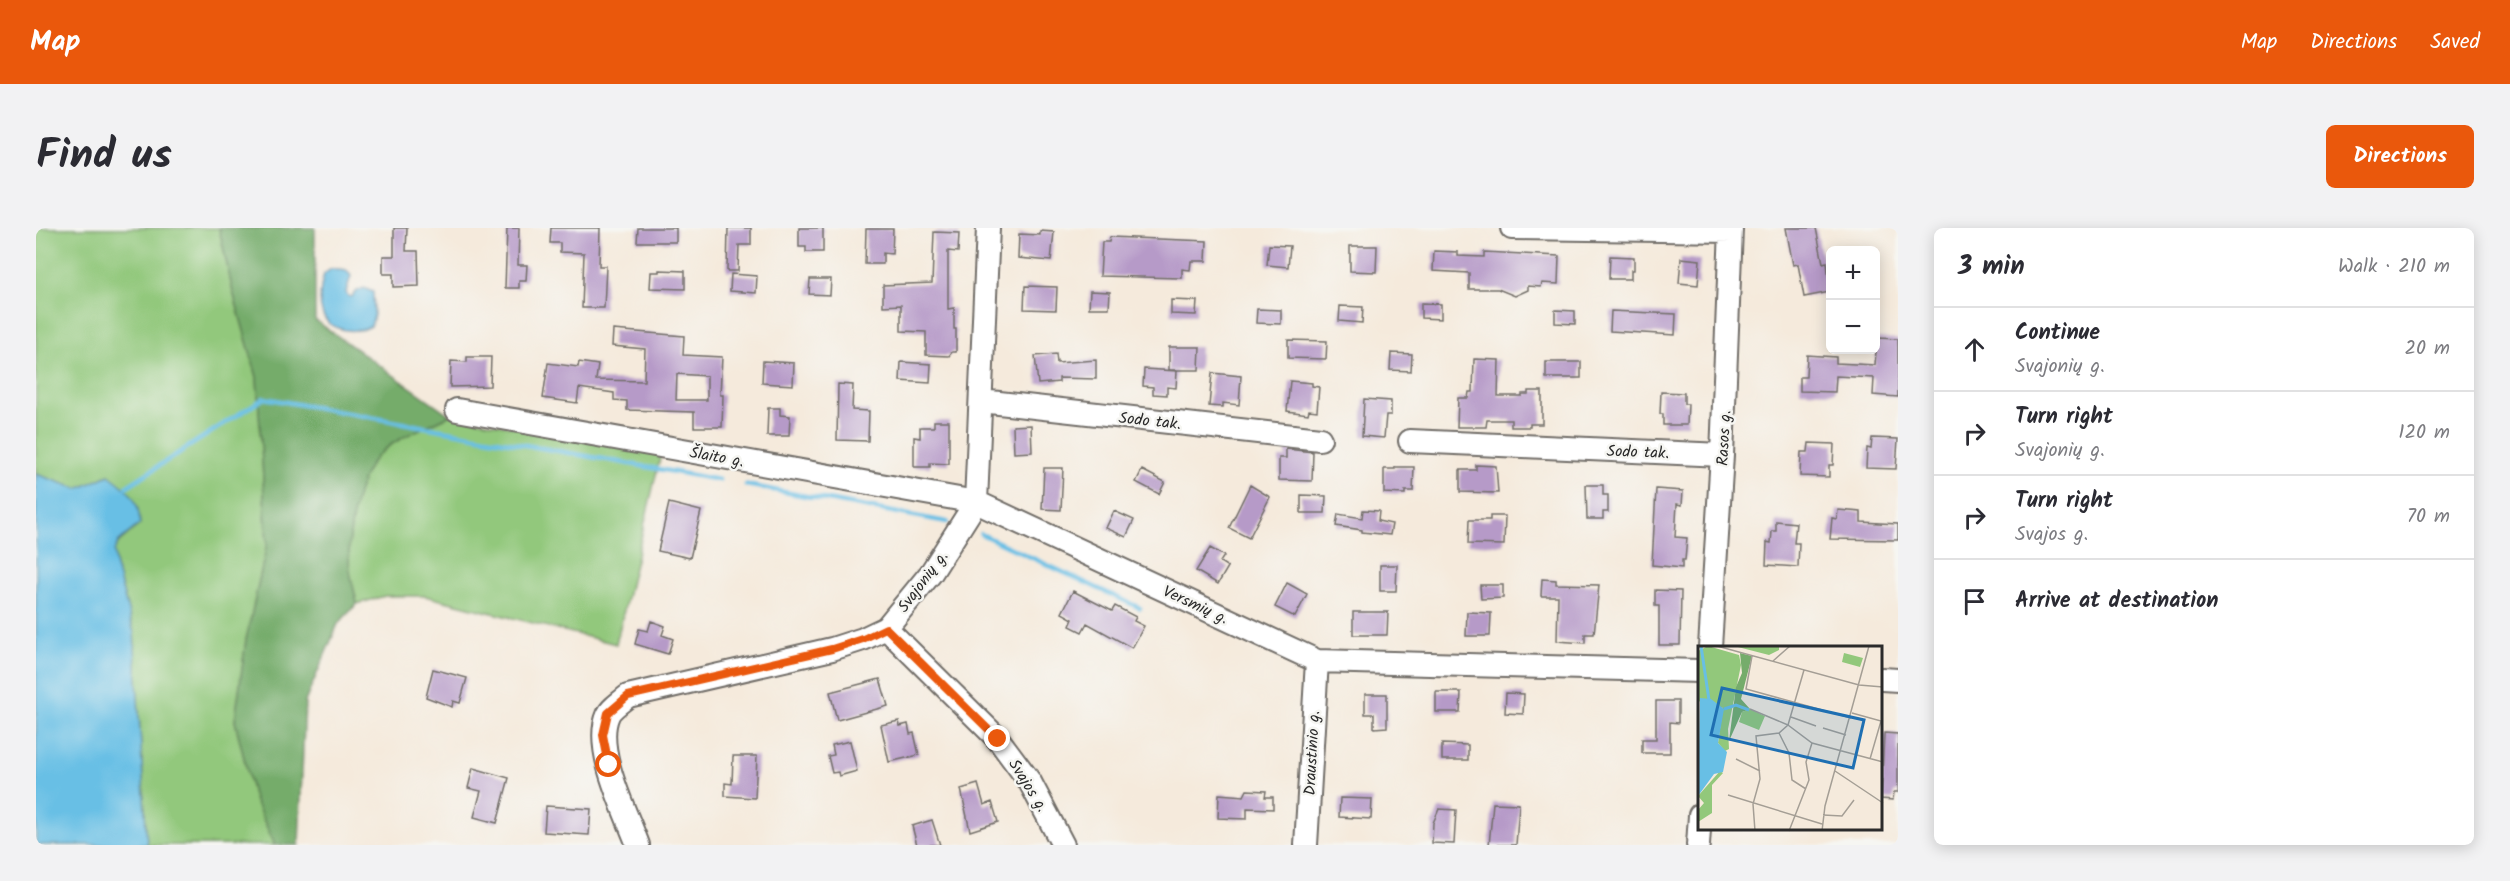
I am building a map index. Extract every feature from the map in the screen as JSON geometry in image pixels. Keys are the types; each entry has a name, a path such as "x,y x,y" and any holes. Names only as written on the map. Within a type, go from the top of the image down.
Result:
{"street":[{"path":"976,502 988,228"},
{"path":"1512,228 1731,230"},
{"name":"Rasos g.","path":"1710,646 1722,455 1731,230"},
{"name":"Sodo tak.","path":"981,401 1320,440"},
{"name":"Šlaito g.","path":"457,410 976,502"},
{"name":"Sodo tak.","path":"1410,441 1722,455"},
{"name":"Svajonių g.","path":"638,845 609,765 603,735 608,713 628,696 832,649 863,639 886,628 931,573 976,502"},
{"name":"Versmių g.","path":"976,502 1317,661 1698,671"},
{"name":"Svajos g.","path":"886,628 998,739 1030,782 1063,845"},
{"name":"Draustinio g.","path":"1306,845 1317,661"},
{"path":"1883,679 1898,680"},
{"path":"1698,845 1699,830"}],"green space":[{"path":"36,228 219,228 232,288 257,377 267,544 246,640 235,721 254,799 275,845 147,845 134,633 115,563 114,551 119,542 140,524 109,475 78,489 36,474"},
{"path":"219,228 315,228 315,320 450,415 402,438 385,449 369,466 363,479 354,511 349,544 350,572 357,604 338,624 305,702 299,845 275,845 254,799 235,721 246,640 267,544 257,377 232,288"},
{"path":"450,415 661,454 616,644 425,596 385,596 357,604 350,572 349,544 358,495 369,466 393,443"}],"water":[{"path":"331,269 347,271 351,276 346,292 348,296 352,297 355,292 364,288 373,292 374,315 371,326 358,330 344,329 330,324 325,319 320,303 320,293 324,274"},
{"path":"36,474 78,489 109,475 132,495 138,507 140,524 119,541 114,551 115,563 134,633 147,845 36,845"}],"building":[{"path":"394,228 407,228 406,251 418,251 419,286 393,287 393,274 383,274 383,256 394,256"},
{"path":"507,228 519,228 518,265 527,265 526,281 519,281 519,288 505,288"},
{"path":"551,228 600,228 599,266 606,266 604,308 582,308 584,253 560,252 560,243 550,243"},
{"path":"638,228 676,228 676,242 637,242"},
{"path":"728,228 751,228 751,245 739,245 738,271 727,271"},
{"path":"799,228 823,228 823,252 806,252 806,247 799,247"},
{"path":"1786,228 1816,228 1823,263 1826,262 1826,293 1804,297 1798,264 1793,265"},
{"path":"866,229 893,229 892,254 883,253 883,264 865,264"},
{"path":"1040,231 1054,232 1051,261 1018,258 1019,234 1040,235"},
{"path":"934,232 959,233 958,252 948,251 948,309 954,308 954,329 956,329 956,352 952,352 949,356 926,355 926,332 901,331 901,305 883,306 883,285 932,283"},
{"path":"1110,237 1207,241 1206,261 1191,261 1190,270 1182,269 1182,278 1100,276 1102,242 1109,242"},
{"path":"1269,245 1290,246 1288,267 1267,265"},
{"path":"1350,246 1377,246 1376,272 1350,271"},
{"path":"1434,251 1458,252 1458,256 1484,257 1484,252 1559,256 1558,284 1542,283 1541,287 1528,286 1528,290 1515,296 1498,289 1469,289 1469,273 1433,271"},
{"path":"1610,256 1634,257 1631,279 1609,279"},
{"path":"1681,258 1700,260 1698,285 1679,283"},
{"path":"659,270 685,271 685,289 650,288 651,272 659,272"},
{"path":"731,274 757,276 756,293 730,291"},
{"path":"810,279 831,279 830,295 809,294"},
{"path":"1025,286 1057,287 1056,310 1024,309"},
{"path":"1090,291 1110,292 1109,308 1089,308"},
{"path":"1171,300 1197,301 1196,315 1171,314"},
{"path":"1421,303 1441,304 1441,319 1421,318"},
{"path":"1340,306 1363,307 1362,323 1339,321"},
{"path":"1257,309 1281,310 1281,324 1256,323"},
{"path":"1555,310 1575,311 1575,324 1555,323"},
{"path":"1611,311 1676,314 1675,335 1610,331"},
{"path":"613,330 684,336 683,355 722,357 720,395 723,395 722,427 694,427 694,412 627,410 627,401 614,400 614,393 579,388 577,403 543,398 548,363 578,367 579,362 598,365 596,380 644,381 645,349 612,346","holes":["677,374 707,376 707,400 676,400"]},
{"path":"1880,338 1898,339 1898,397 1873,395 1874,378 1836,376 1835,392 1800,391 1800,377 1806,377 1807,355 1836,357 1836,363 1875,365 1876,354 1880,354"},
{"path":"1288,340 1327,341 1326,359 1288,358"},
{"path":"1169,347 1200,347 1199,370 1169,370"},
{"path":"1391,353 1412,354 1411,371 1390,370"},
{"path":"1056,354 1057,363 1096,360 1096,379 1059,378 1059,382 1038,384 1035,356"},
{"path":"467,357 491,357 490,386 450,387 451,361 467,362"},
{"path":"1474,359 1499,360 1498,396 1522,396 1522,394 1528,394 1528,391 1542,391 1542,424 1530,424 1530,427 1511,427 1511,420 1487,420 1486,427 1457,427 1458,398 1468,398 1469,392 1473,392"},
{"path":"763,361 794,363 793,385 762,383"},
{"path":"901,362 931,364 930,383 900,381"},
{"path":"1546,362 1581,362 1581,378 1546,378"},
{"path":"1144,369 1177,371 1176,388 1167,387 1167,395 1153,394 1153,387 1143,386"},
{"path":"1212,373 1241,376 1239,405 1223,403 1223,407 1209,406"},
{"path":"1290,381 1312,383 1312,386 1319,387 1317,411 1309,410 1308,414 1287,411"},
{"path":"838,384 853,385 852,410 869,411 868,441 837,440"},
{"path":"1661,392 1684,393 1684,404 1688,404 1687,425 1663,425 1663,414 1660,414"},
{"path":"1364,399 1391,401 1391,415 1386,415 1384,438 1362,436"},
{"path":"768,408 780,408 780,415 790,416 789,436 767,436"},
{"path":"934,421 949,421 949,464 930,463 930,467 914,467 914,437 920,438 920,427 934,427"},
{"path":"1031,425 1032,452 1014,453 1013,426"},
{"path":"1872,438 1898,439 1896,469 1866,468 1867,448 1871,449"},
{"path":"1809,443 1834,444 1833,465 1829,465 1829,477 1800,476 1801,452 1808,452"},
{"path":"1286,449 1313,452 1312,481 1279,480 1279,458 1286,458"},
{"path":"1476,465 1496,466 1498,493 1460,492 1460,470 1476,470"},
{"path":"1395,467 1414,467 1413,491 1405,491 1405,494 1384,493 1384,469 1395,469"},
{"path":"1044,468 1063,468 1061,510 1042,509"},
{"path":"1142,470 1165,482 1159,494 1136,482"},
{"path":"1250,485 1270,497 1249,538 1229,528"},
{"path":"1586,485 1603,485 1603,495 1608,495 1608,512 1603,512 1603,519 1587,519"},
{"path":"1656,489 1683,491 1682,505 1677,504 1675,537 1687,538 1682,568 1652,565"},
{"path":"1301,495 1326,496 1325,513 1301,513"},
{"path":"669,503 701,511 690,558 658,551"},
{"path":"1363,510 1379,511 1378,521 1392,524 1390,535 1336,526 1338,514 1362,518"},
{"path":"1838,510 1861,512 1861,522 1898,524 1898,540 1830,539 1832,518 1837,519"},
{"path":"1114,511 1134,520 1126,537 1106,528"},
{"path":"1490,516 1505,516 1504,545 1468,544 1469,520 1490,520"},
{"path":"1776,521 1796,523 1794,543 1799,543 1798,567 1766,565 1767,542 1771,543 1772,531 1776,531"},
{"path":"1210,548 1224,556 1220,562 1228,567 1218,584 1196,571"},
{"path":"1380,565 1397,565 1396,591 1380,591"},
{"path":"1542,579 1556,580 1556,584 1599,585 1594,634 1585,634 1585,643 1557,641 1558,596 1541,596"},
{"path":"1287,583 1307,594 1295,617 1275,607"},
{"path":"1480,585 1503,585 1503,598 1481,599"},
{"path":"1655,590 1681,591 1680,645 1659,645 1659,606 1655,606"},
{"path":"1073,591 1112,611 1115,606 1136,617 1134,621 1144,626 1132,648 1087,623 1082,632 1070,626 1073,619 1062,613"},
{"path":"1353,612 1388,612 1387,635 1353,635"},
{"path":"1467,612 1491,613 1490,636 1466,636"},
{"path":"651,621 665,626 662,635 673,639 668,654 635,644 639,629 648,631"},
{"path":"433,669 467,678 460,703 453,701 452,707 426,697"},
{"path":"880,679 888,706 837,720 830,692"},
{"path":"1436,692 1461,692 1460,712 1436,712"},
{"path":"1506,693 1524,694 1523,714 1505,713"},
{"path":"1365,694 1387,694 1387,727 1374,728 1374,714 1365,714"},
{"path":"1656,701 1678,701 1678,723 1670,722 1670,753 1642,753 1642,739 1656,739"},
{"path":"899,721 900,726 908,724 910,734 914,733 919,755 889,762 881,725"},
{"path":"1884,733 1898,734 1898,792 1894,792 1893,800 1883,799"},
{"path":"850,741 857,771 839,776 838,772 832,773 828,756 834,755 832,745"},
{"path":"1442,744 1468,745 1468,760 1442,760"},
{"path":"733,756 757,756 755,798 725,796 725,783 732,784"},
{"path":"473,768 509,778 497,823 474,817 481,791 468,788"},
{"path":"978,784 984,805 992,802 998,822 970,831 961,789"},
{"path":"1247,790 1266,791 1265,797 1273,797 1273,809 1247,808 1247,819 1218,818 1219,794 1244,796"},
{"path":"1340,798 1372,799 1371,819 1339,817"},
{"path":"1493,803 1519,804 1516,845 1489,845"},
{"path":"546,806 591,809 589,835 544,832"},
{"path":"1439,809 1456,810 1454,844 1432,843 1433,823"},
{"path":"932,820 940,845 917,845 912,826"}],"waterway":[{"path":"126,487 264,398 719,480"},
{"path":"746,485 947,522"},
{"path":"981,534 1140,608"}],"route":[{"path":"609,765 603,735 608,713 628,696 832,649 863,639 886,628 998,739"}]}
